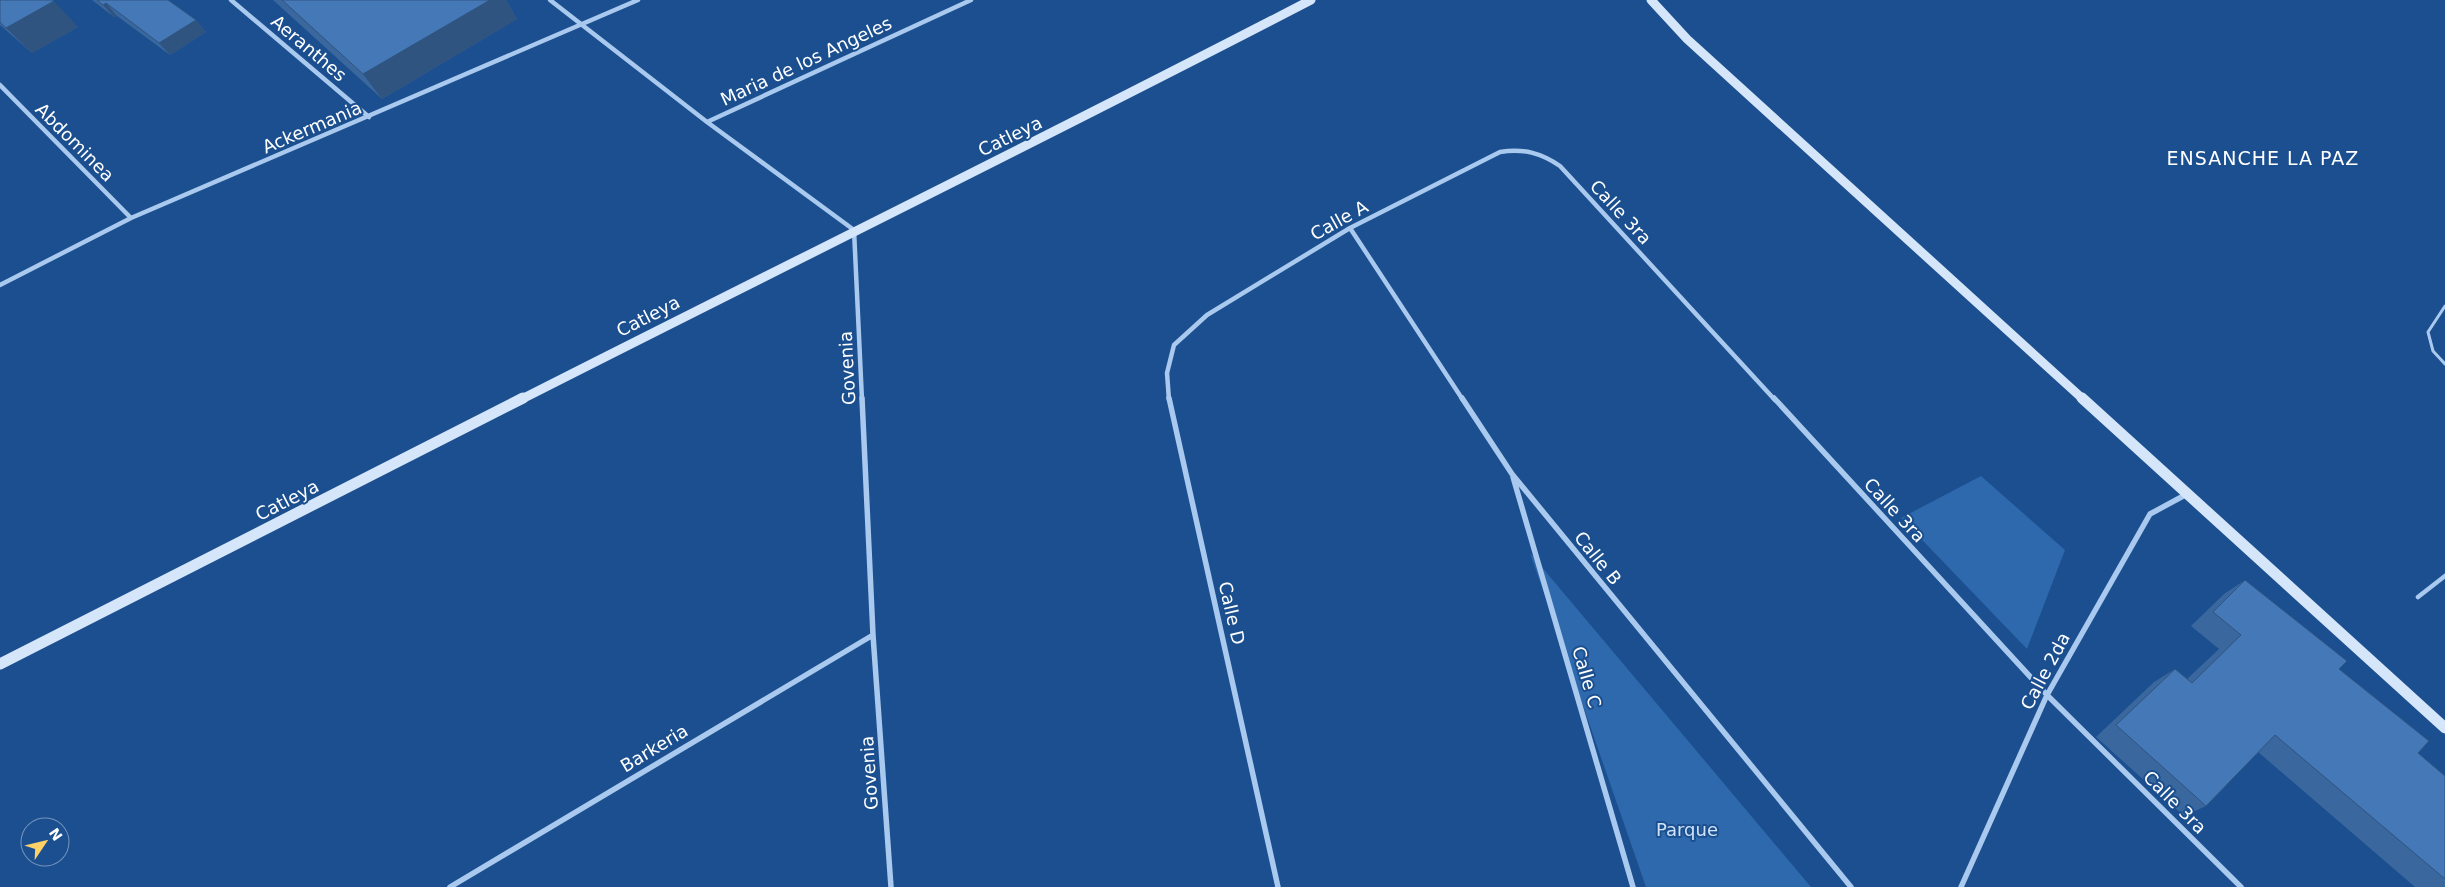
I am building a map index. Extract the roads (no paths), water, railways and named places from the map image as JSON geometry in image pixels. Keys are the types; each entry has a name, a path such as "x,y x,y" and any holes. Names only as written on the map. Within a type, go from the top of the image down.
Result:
{"street":[{"name":"Aeranthes","path":"231,0 369,117"},
{"path":"550,0 707,122 854,230"},
{"name":"Ackermania","path":"0,285 131,218 638,0"},
{"name":"Maria de los Angeles","path":"707,122 971,0"},
{"name":"Catleya","path":"0,664 854,230 1077,121 1311,0"},
{"path":"1651,0 1687,39 2445,728"},
{"name":"Abdominea","path":"0,85 131,218"},
{"name":"Calle A","path":"1174,345 1207,314 1350,228 1500,152 1517,148 1533,151"},
{"name":"Calle 3ra","path":"1533,151 1548,157 1560,166 2047,695 2241,887"},
{"name":"Calle B","path":"1350,228 1512,474 1851,887"},
{"name":"Govenia","path":"854,230 873,635 891,887"},
{"name":"Calle D","path":"1174,345 1167,373 1170,405 1278,887"},
{"name":"Calle C","path":"1512,474 1633,887"},
{"name":"Calle 2da","path":"1961,887 2047,695 2150,514 2187,494"},
{"name":"Barkeria","path":"450,887 873,635"}],"lane":[{"path":"2445,306 2428,332 2433,352 2445,364"},
{"path":"2418,597 2445,576"}],"district":[{"name":"ENSANCHE LA PAZ","path":"2263,158"}],"park label":[{"name":"Parque","path":"1687,829"}]}
